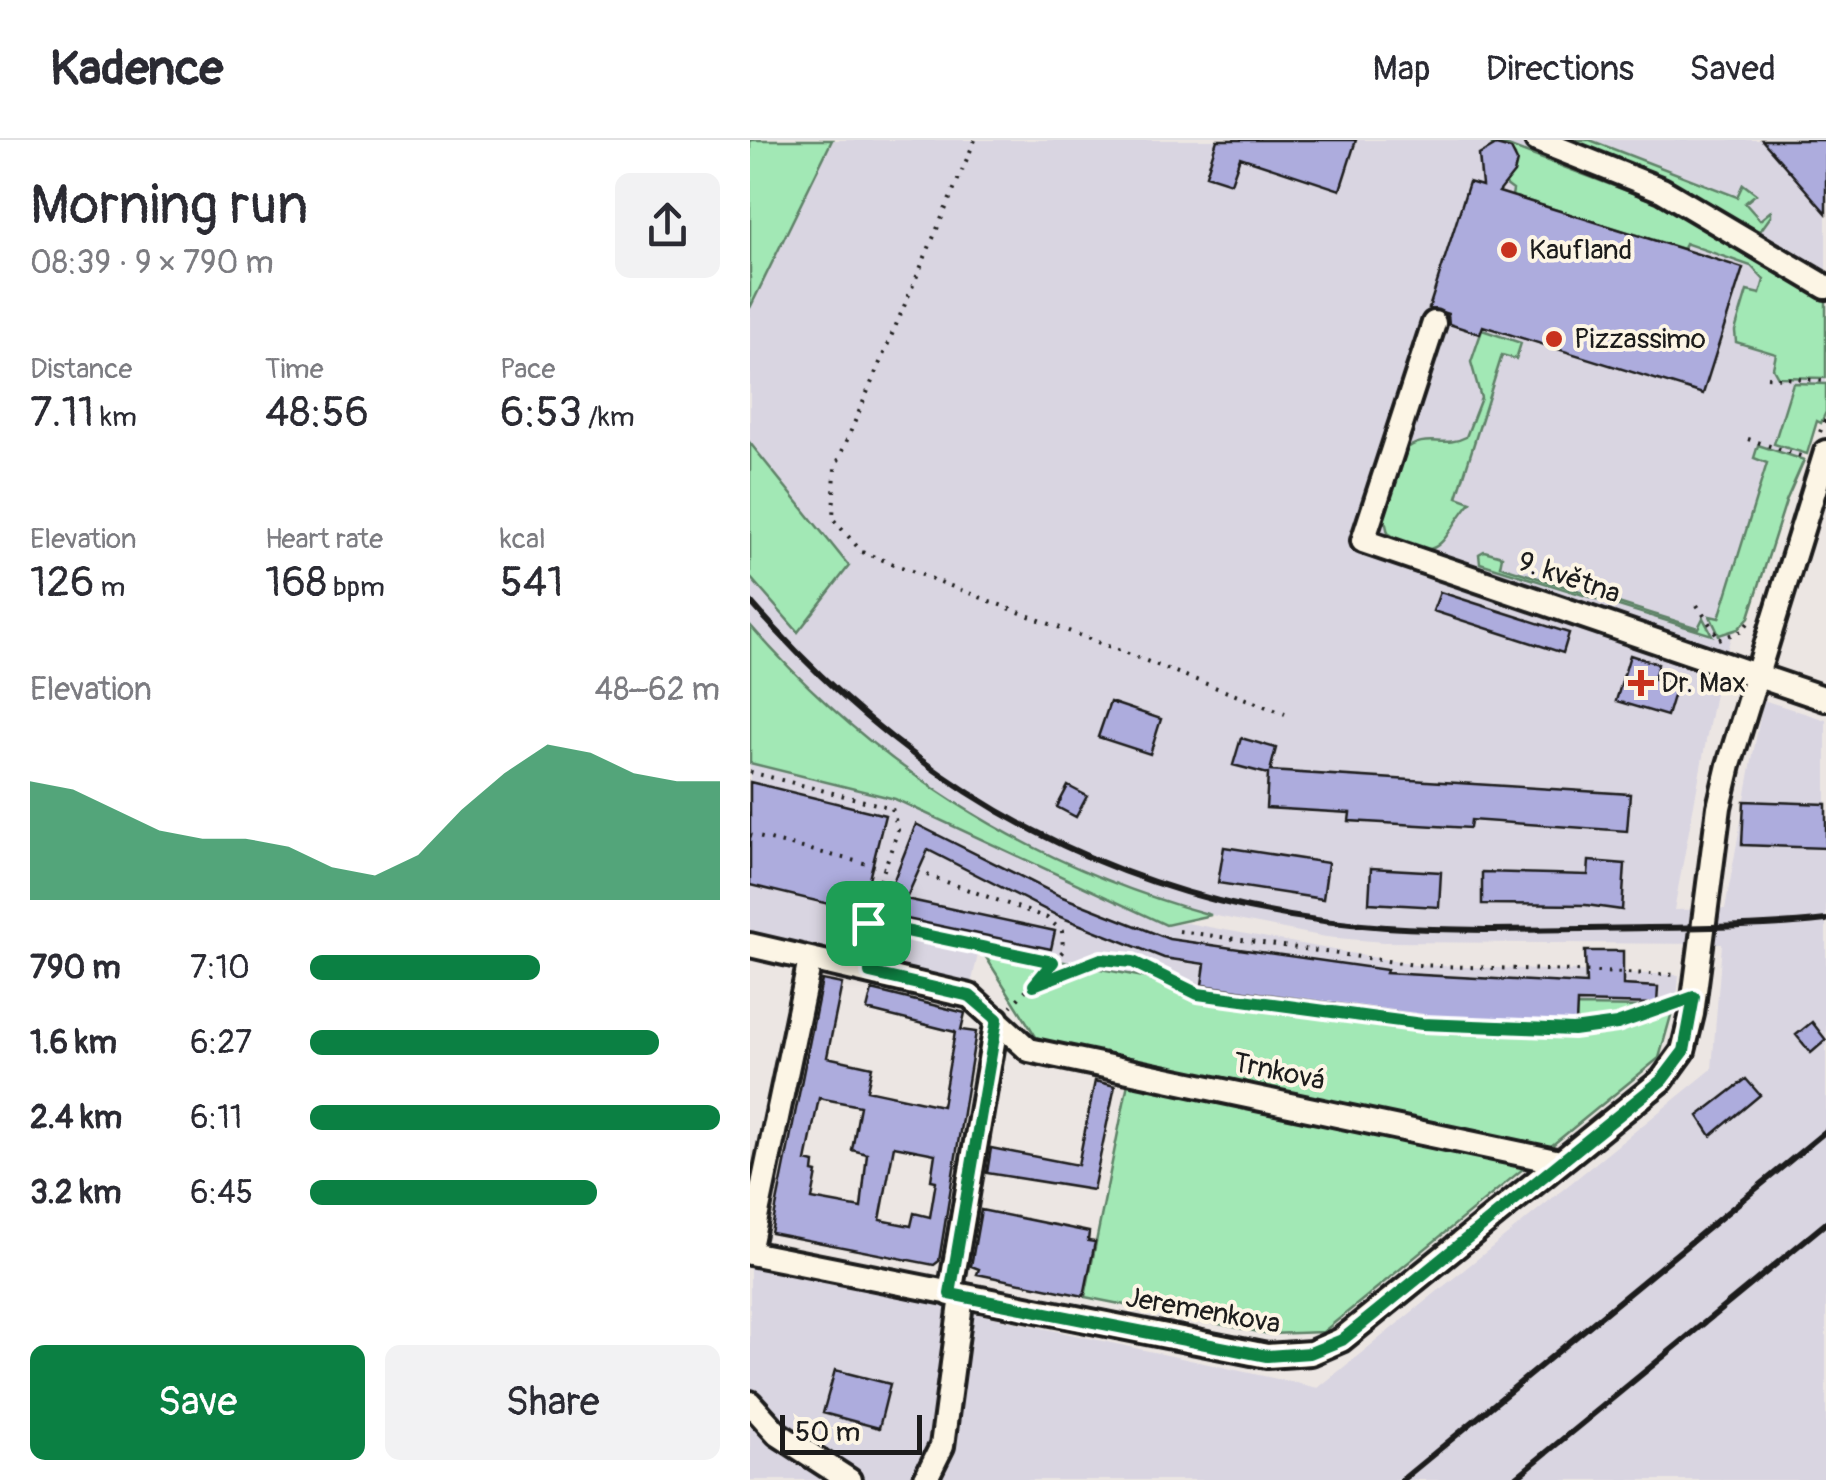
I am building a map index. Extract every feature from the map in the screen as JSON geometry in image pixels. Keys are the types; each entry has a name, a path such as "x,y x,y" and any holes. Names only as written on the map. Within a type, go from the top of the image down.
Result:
{"street":[{"path":"1537,140 1662,190 1826,287"},
{"name":"9. května","path":"1434,324 1363,541 1716,649 1754,674 1826,700"},
{"path":"1695,995 1720,807 1754,674 1820,484 1817,450"},
{"name":"Trnková","path":"750,945 970,996 1029,1050 1560,1162"},
{"path":"750,1250 810,960"},
{"name":"Jeremenkova","path":"750,1250 1253,1354 1282,1357 1310,1353 1342,1340 1672,1070 1684,1051 1695,995"},
{"path":"925,1480 942,1446 956,1295 997,1019"},
{"path":"750,1403 778,1434 849,1480"}],"path":[{"path":"975,140 836,468 833,520 862,552 1285,714"},
{"path":"1768,376 1826,381"},
{"path":"1748,439 1808,458 1817,450 1826,418"},
{"path":"1697,604 1716,649 1742,631 1755,609"},
{"path":"750,772 892,808 898,830 868,923 870,973"},
{"path":"750,835 884,868"},
{"path":"926,875 1047,918 1066,940 1064,951 997,1019"},
{"path":"868,923 1053,962"},
{"path":"1179,931 1415,965 1695,995"},
{"path":"1034,985 1101,959 1133,962 1198,994 1422,1024 1573,1030 1617,1024 1695,995"}],"shaded area":[{"path":"832,140 1509,140 1660,201 1826,297 1826,408 1809,439 1730,640 1716,688 1674,910 1725,909 1763,700 1826,720 1826,1480 750,1480 750,1264 1318,1388 1712,1069 1722,944 1383,942 1326,937 1211,915 1158,900 1051,858 945,799 855,732 750,625 750,577 798,632 849,566 750,443 750,308"},
{"path":"1562,140 1826,140 1826,275"},
{"path":"750,763 895,799 1166,925 1187,923 1415,965 1679,975 1676,1009 1576,1006 1576,1025 1424,1019 1202,988 980,946 970,989 750,933"}],"green space":[{"path":"750,140 832,140 750,308"},
{"path":"1492,140 1659,203 1826,299 1826,378 1778,377 1773,368 1776,354 1736,342 1735,331 1747,291 1760,294 1764,280 1751,266 1685,243 1683,249 1512,196 1513,190 1501,181 1514,173 1515,156 1506,146 1492,146"},
{"path":"1562,140 1590,140 1737,197 1743,184 1756,194 1745,203 1760,220 1771,211 1771,216 1761,230 1752,232"},
{"path":"1482,330 1521,343 1516,359 1502,355 1457,497 1471,502 1439,544 1420,549 1388,533 1383,512 1404,451 1419,442 1450,442 1466,437 1481,398 1471,362"},
{"path":"1793,383 1826,384 1826,412 1821,423 1817,421 1807,454 1774,444"},
{"path":"750,443 849,566 798,632 750,577"},
{"path":"1758,445 1804,460 1786,501 1749,617 1738,629 1719,635 1710,616 1719,618 1767,463 1754,458"},
{"path":"1484,551 1502,556 1500,566 1698,628 1703,618 1712,635 1480,563 1479,554"},
{"path":"750,625 849,724 959,805 1079,869 1211,915 1166,925 895,799 750,763"},
{"path":"979,946 1202,988 1424,1019 1576,1025 1576,1006 1656,1007 1672,1012 1659,1058 1323,1332 1269,1334 1085,1297 1133,1058 1038,1040"}],"building":[{"path":"1217,140 1356,140 1340,190 1240,157 1231,183 1206,175"},
{"path":"1762,140 1826,140 1826,213"},
{"path":"1496,145 1511,149 1517,161 1514,173 1499,192 1743,268 1703,394 1483,326 1480,334 1449,324 1448,314 1429,308 1469,182 1482,186 1479,155"},
{"path":"1440,592 1569,633 1563,653 1433,611"},
{"path":"1630,655 1658,664 1654,679 1676,686 1667,716 1616,701"},
{"path":"1110,702 1161,719 1150,754 1098,737"},
{"path":"1241,738 1276,748 1270,771 1630,794 1627,831 1471,820 1470,828 1349,821 1350,813 1266,808 1268,774 1233,765"},
{"path":"750,782 885,815 858,911 750,885"},
{"path":"1068,786 1087,796 1076,817 1057,807"},
{"path":"1744,801 1826,804 1826,848 1742,845"},
{"path":"916,824 1060,896 1169,939 1387,970 1386,973 1586,984 1585,951 1623,951 1623,985 1658,987 1657,1004 1577,1002 1576,1024 1427,1017 1202,985 1205,964 1164,958 1058,916 928,850 906,899 1055,931 1051,949 902,918 882,910"},
{"path":"1224,847 1328,863 1323,899 1218,883"},
{"path":"1589,861 1625,864 1622,910 1586,905 1482,904 1482,872 1588,875"},
{"path":"1371,868 1441,872 1439,907 1369,903"},
{"path":"822,980 842,984 827,1057 872,1067 867,1090 942,1106 955,1032 867,1010 872,990 965,1013 961,1030 976,1032 939,1261 934,1265 771,1233","holes":["819,1098 860,1106 852,1150 867,1154 861,1208 812,1199 817,1173 813,1172 814,1163 806,1161","894,1146 935,1154 931,1180 936,1181 930,1217 914,1213 911,1226 880,1220"]},
{"path":"1812,1022 1826,1040 1811,1053 1796,1035"},
{"path":"1746,1079 1760,1095 1711,1136 1698,1116"},
{"path":"1095,1081 1115,1086 1093,1190 987,1173 991,1148 1078,1165"},
{"path":"981,1210 1089,1232 1088,1241 1095,1242 1084,1296 977,1274 979,1269 971,1266"},
{"path":"835,1370 890,1384 879,1428 823,1413"}],"railway":[{"path":"750,601 815,670 884,732 957,785 1034,831 1115,868 1200,896 1291,916 1411,928 1705,927 1826,920"},
{"path":"1402,1480 1826,1131"},
{"path":"1513,1480 1826,1223"}],"place":[{"name":"Kaufland","path":"1509,250"},
{"name":"Pizzassimo","path":"1554,339"},
{"name":"Dr. Max","path":"1641,683"}],"route":[{"path":"868,923 1053,962 1034,985 1101,959 1133,962 1198,994 1422,1024 1573,1030 1617,1024 1694,997 1684,1051 1662,1080 1342,1340 1296,1356 1267,1356 950,1294 997,1019 970,996 870,973 868,923"}]}
